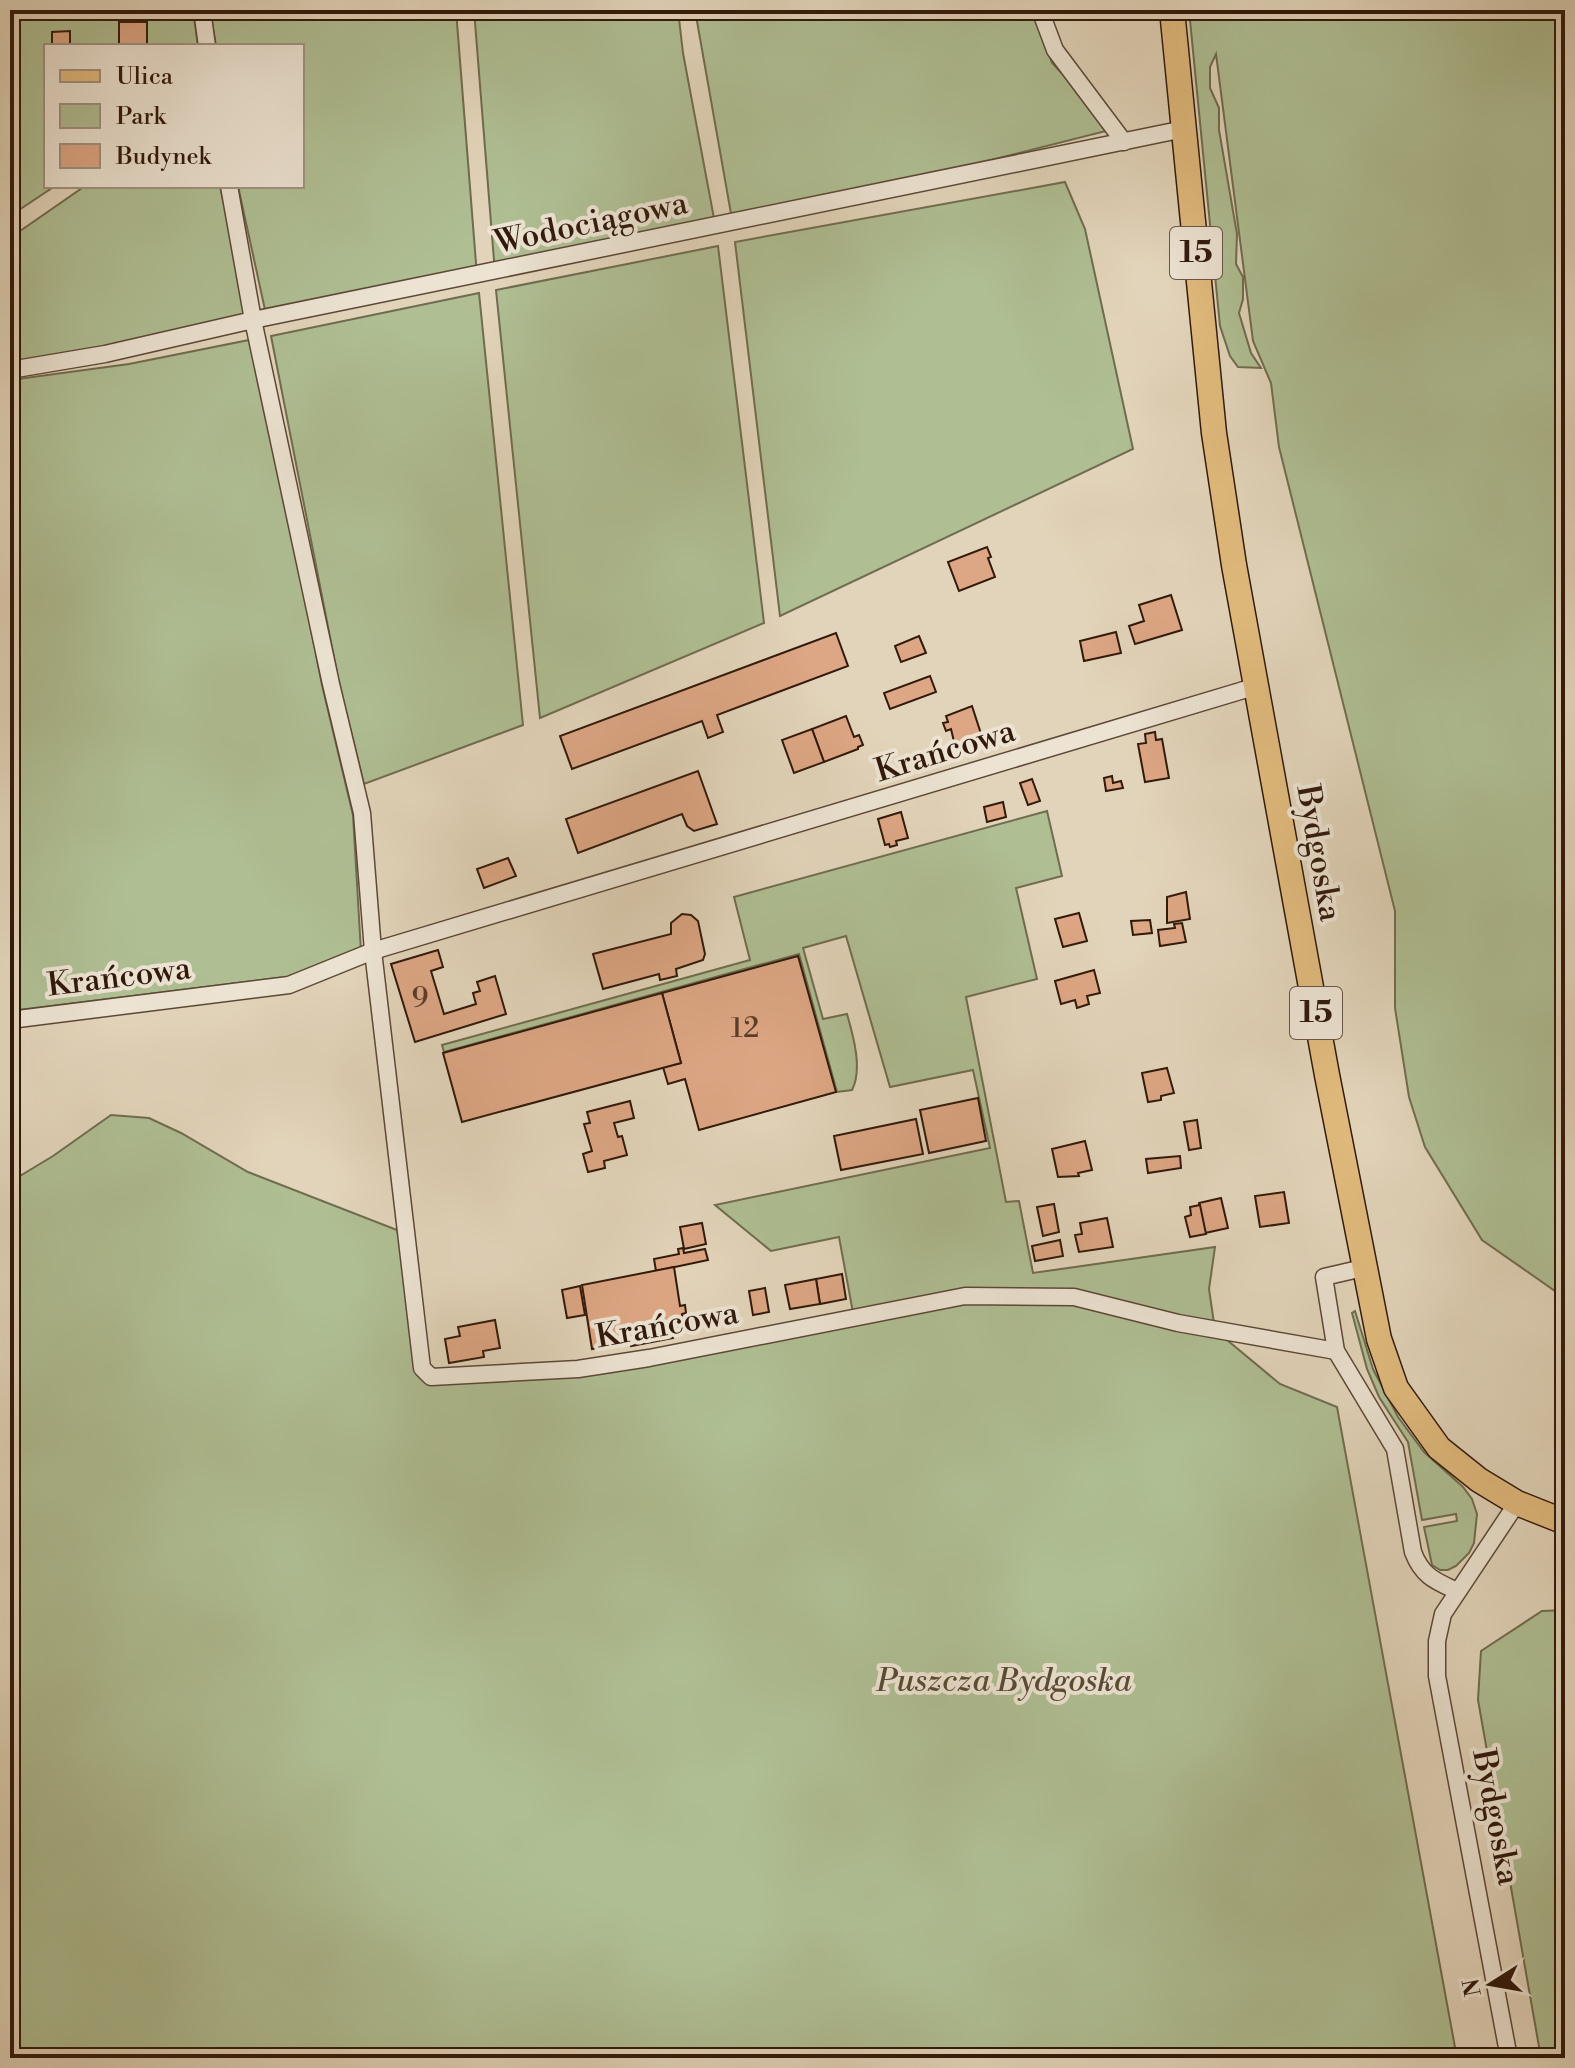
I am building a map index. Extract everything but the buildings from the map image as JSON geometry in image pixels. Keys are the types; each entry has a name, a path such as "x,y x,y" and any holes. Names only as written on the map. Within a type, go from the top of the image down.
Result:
{"main road":[{"name":"15","path":"1172,10 1184,129"},
{"name":"Bydgoska","path":"1184,129 1208,378 1234,565 1363,1268 1379,1339 1396,1388 1439,1448 1479,1480 1517,1503"},
{"name":"15","path":"1517,1503 1565,1522"}],"street":[{"path":"202,10 207,44"},
{"path":"1040,10 1055,50 1124,142"},
{"name":"Wodociągowa","path":"10,370 105,354 253,320 1184,129"},
{"path":"229,188 253,320 327,669 362,813 373,951"},
{"name":"Krańcowa","path":"10,1020 289,985 373,951 1257,686"},
{"name":"Krańcowa","path":"373,951 422,1368 431,1377 578,1369 965,1296 1074,1297 1178,1323 1336,1351"},
{"path":"1363,1268 1324,1277 1336,1351 1395,1449 1413,1552 1419,1568 1431,1580 1457,1591"},
{"name":"Bydgoska","path":"1509,2058 1437,1676 1437,1641 1443,1614 1517,1503"}],"green space":[{"path":"10,10 193,10 198,44 44,44 44,188 52,188 10,216"},
{"path":"210,10 456,10 477,276 267,319 238,188 304,188 304,44 216,44"},
{"path":"474,10 678,10 683,53 716,229 495,273"},
{"path":"695,10 1034,10 1052,63 1109,123 1106,131 733,225"},
{"path":"1189,10 1565,10 1565,1298 1482,1240 1425,1147 1409,1097 1395,1008 1395,911 1279,447 1271,383 1253,341 1216,54 1210,67 1210,88 1219,108 1219,130 1237,234 1236,264 1243,277 1243,299 1239,313 1251,353 1261,368 1238,367 1230,356 1220,326"},
{"path":"1065,182 1085,229 1133,449 780,616 735,242"},
{"path":"82,188 220,188 250,322 10,364 10,238"},
{"path":"718,246 764,623 540,718 496,290"},
{"path":"479,293 523,725 364,784 339,683 271,336"},
{"path":"254,339 322,685 353,815 361,952 287,977 10,1011 10,661 17,659 10,625 10,380 129,364"},
{"name":"Puszcza Bydgoska","path":"1047,811 1062,876 1016,888 1037,979 966,997 1006,1202 1019,1201 1033,1273 1215,1247 1209,1289 1215,1330 1280,1384 1337,1407 1457,2058 10,2058 10,1182 111,1115 149,1118 248,1172 397,1230 431,1377 551,1372 854,1318 839,1237 771,1251 715,1205 990,1148 973,1070 890,1087 846,936 803,948 823,1019 847,1014 857,1062 852,1090 837,1092 799,954 444,1052 442,1045 750,960 734,897"},
{"path":"1355,1311 1373,1369 1398,1417 1424,1452 1472,1499 1477,1514 1474,1543 1469,1553 1448,1570 1432,1565 1424,1527 1457,1521 1456,1514 1422,1520 1408,1442 1379,1397 1367,1369 1352,1313"},
{"path":"1565,1610 1565,2058 1541,2058 1478,1700 1481,1651 1542,1611"}]}
